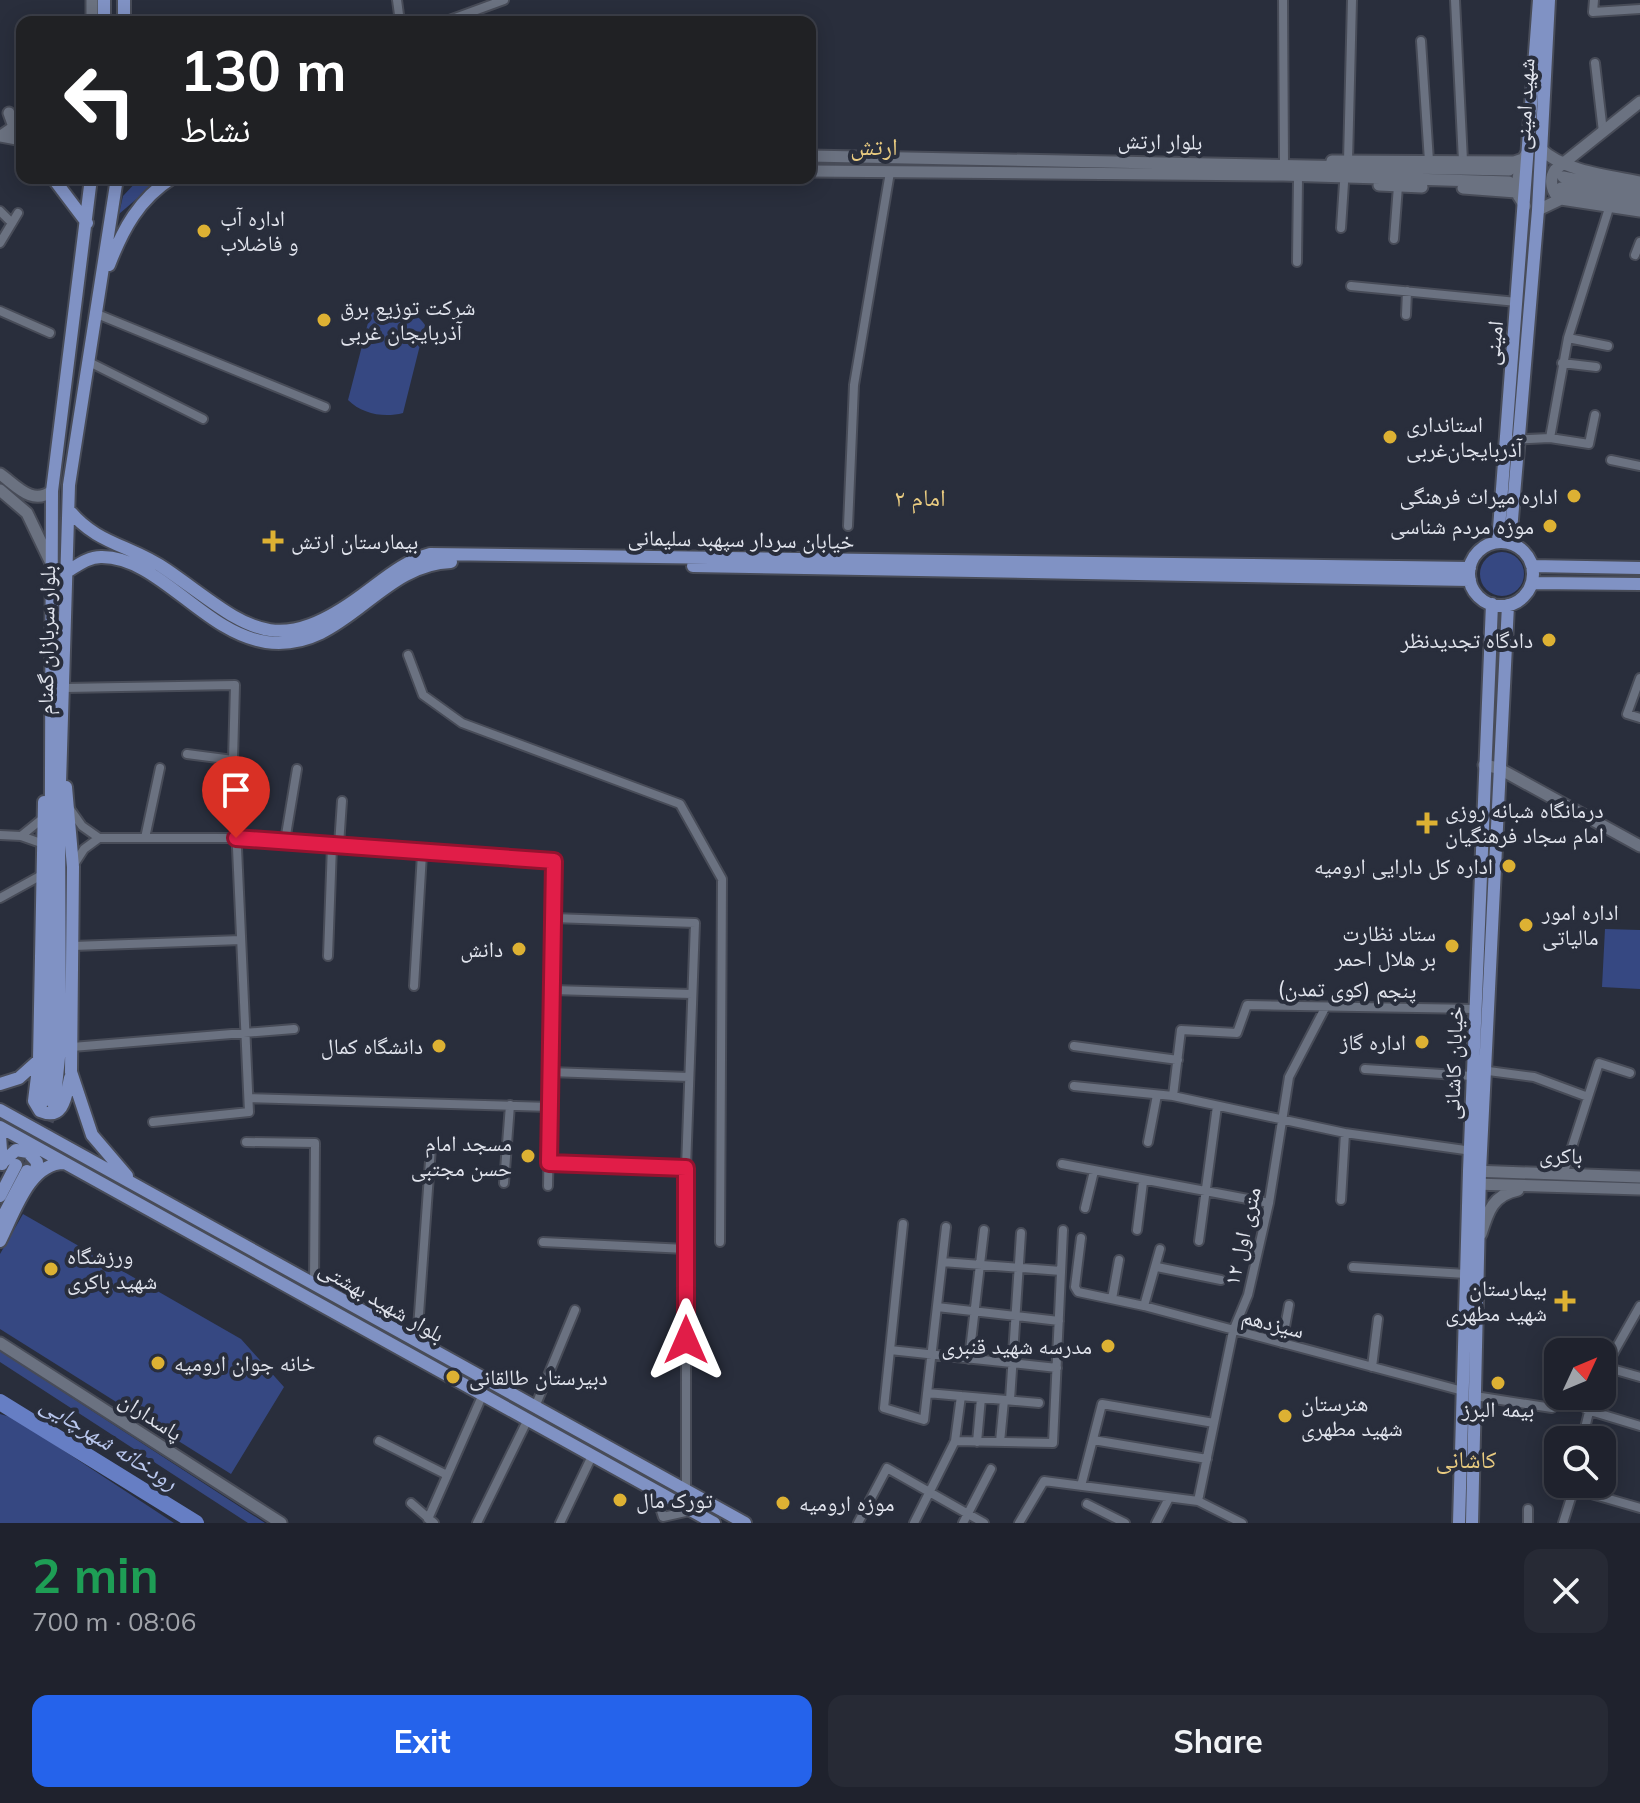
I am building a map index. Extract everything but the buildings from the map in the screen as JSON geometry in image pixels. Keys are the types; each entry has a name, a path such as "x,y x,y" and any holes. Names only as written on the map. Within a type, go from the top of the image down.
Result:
{"main road":[{"name":"شهید امینی","path":"1536,149 1539,0"},
{"name":"شهید امینی","path":"1536,149 1549,0"},
{"path":"1638,183 1562,188 1554,192 1552,181 1555,170 1640,102"},
{"path":"1,136 14,127 4,112"},
{"path":"1283,169 1298,179 1398,186 1510,176 1523,159 1536,149 1566,164 1638,183"},
{"name":"امینی","path":"1504,542 1520,440 1536,149"},
{"name":"بلوار ارتش","path":"816,156 1283,169"},
{"path":"890,157 890,172"},
{"path":"1283,169 1348,161 1463,161 1510,176 1520,196 1532,209 1562,188 1640,203"},
{"name":"بلوار ارتش","path":"816,171 1342,168 1510,176"},
{"path":"58,184 87,223"},
{"name":"بلوار سربازان گمنام","path":"90,184 52,491 48,1104 60,1048 59,816 63,766 69,485 91,363 116,184"},
{"path":"101,287 126,223 152,192 163,184"},
{"path":"1562,188 1610,205 1640,211"},
{"name":"امینی","path":"1504,542 1504,440 1517,302 1532,209"},
{"path":"0,474 33,498 43,498 52,491"},
{"path":"0,490 27,513 50,561"},
{"name":"خیابان سردار سپهبد سلیمانی","path":"69,510 84,529 166,568 231,617 253,627 281,630 317,624 393,572 430,554 1470,574"},
{"path":"1504,542 1524,552 1532,566 1532,583 1523,597 1508,605 1492,604 1480,598 1470,574 1478,552 1504,542"},
{"name":"خیابان سردار سپهبد سلیمانی","path":"68,571 88,559 120,560 143,569 226,629 247,639 290,643 327,633 411,570 430,563 1470,574"},
{"path":"1532,566 1640,568"},
{"path":"1532,583 1640,584"},
{"name":"خیابان کاشانی","path":"1472,1523 1466,1274 1474,1177 1475,1009 1492,604"},
{"path":"1476,1072 1508,605"},
{"path":"1484,765 1498,768 1640,846"},
{"path":"49,767 42,819 39,1060 34,1101 46,1114 59,1111 64,1105 71,1072 73,867 70,809 63,766"},
{"path":"0,1084 19,1078 39,1060"},
{"path":"71,1072 92,1135 137,1187"},
{"name":"بلوار شهید بهشتی","path":"0,1110 21,1130 69,1163 531,1413 745,1523"},
{"name":"بلوار شهید بهشتی","path":"0,1127 21,1130 137,1187 314,1285 417,1344 435,1361 483,1394 531,1413 592,1456 714,1523"},
{"path":"0,1241 21,1130"},
{"path":"0,1136 16,1168 0,1222"},
{"path":"16,1168 69,1163"},
{"path":"0,1196 16,1168"},
{"name":"باکری","path":"1474,1177 1563,1175 1640,1189"},
{"name":"خیابان کاشانی","path":"1459,1523 1478,1242 1474,1177"},
{"name":"باکری","path":"1474,1177 1531,1187 1615,1183 1640,1177"},
{"path":"1478,1242 1487,1211 1495,1200 1504,1193 1531,1187"},
{"name":"پاسداران","path":"0,1343 281,1523"}],"street":[{"path":"460,16 504,0"},
{"path":"1283,0 1283,169"},
{"path":"1348,161 1352,0"},
{"path":"1455,0 1463,161"},
{"path":"1594,0 1593,12 1640,9"},
{"path":"1421,41 1429,161"},
{"path":"1595,63 1603,132"},
{"path":"848,526 854,385 890,172"},
{"path":"1297,262 1298,179"},
{"path":"1341,228 1344,183"},
{"path":"1394,239 1398,186"},
{"path":"1550,438 1568,338 1610,205"},
{"path":"0,211 12,223"},
{"path":"0,243 18,213"},
{"path":"1635,255 1640,242"},
{"path":"1351,286 1517,302"},
{"path":"1406,315 1407,291"},
{"path":"0,311 50,333"},
{"path":"97,314 325,407"},
{"path":"1568,338 1608,346"},
{"path":"91,363 203,419"},
{"path":"1562,363 1596,367"},
{"path":"1504,440 1550,438 1589,444 1595,415"},
{"path":"1611,460 1640,465"},
{"path":"408,655 423,695 462,723 680,804 722,879 720,1242"},
{"path":"1640,678 1627,714 1640,718"},
{"path":"65,688 235,685 233,760 249,1112 153,1122"},
{"path":"187,754 233,760"},
{"path":"145,838 160,768"},
{"path":"285,841 297,769"},
{"path":"328,956 342,801"},
{"path":"70,809 82,826 99,838 236,838 422,854 554,861 548,1186"},
{"path":"21,836 42,819"},
{"path":"0,835 21,836 41,843"},
{"path":"73,867 84,849 99,838"},
{"path":"414,986 422,854"},
{"path":"0,898 40,876"},
{"path":"553,918 695,923 686,1168 686,1491"},
{"path":"73,946 241,940"},
{"path":"552,990 692,994"},
{"name":"پنجم (کوی تمدن)","path":"1178,1060 1181,1030 1237,1033 1247,1005 1475,1009"},
{"name":"۱۲ متری اول","path":"1198,1501 1233,1331 1248,1295 1269,1203 1289,1077 1325,1008"},
{"path":"72,1047 294,1029"},
{"path":"1074,1046 1178,1060 1173,1096"},
{"path":"1563,1175 1599,1063 1630,1073"},
{"path":"1365,1069 1534,1077 1588,1097"},
{"path":"550,1072 689,1077"},
{"path":"1074,1086 1173,1096 1345,1133 1475,1151"},
{"path":"1148,1142 1157,1095"},
{"path":"249,1098 550,1107"},
{"path":"504,1183 510,1105"},
{"path":"1199,1241 1217,1106"},
{"path":"1341,1200 1345,1133"},
{"path":"246,1142 315,1143 314,1285"},
{"path":"417,1344 431,1147"},
{"path":"549,1163 686,1168"},
{"path":"1062,1164 1143,1182 1269,1203"},
{"path":"1085,1208 1094,1171"},
{"path":"1137,1230 1143,1182"},
{"path":"903,1224 884,1408 924,1420 946,1227"},
{"path":"969,1359 984,1230"},
{"path":"955,1441 1053,1443 1063,1230"},
{"path":"1000,1442 1012,1363 1021,1233"},
{"name":"سیزدهم","path":"1081,1238 1075,1291 1144,1306 1469,1393 1544,1407"},
{"path":"543,1242 686,1249"},
{"path":"1144,1306 1160,1249"},
{"path":"1112,1299 1119,1260"},
{"path":"942,1262 1061,1271"},
{"path":"1157,1267 1221,1280"},
{"path":"1353,1267 1466,1274"},
{"path":"1282,1343 1289,1305"},
{"path":"1616,1350 1637,1317 1640,1306"},
{"path":"937,1307 1059,1321"},
{"path":"477,1523 531,1413 575,1310"},
{"path":"1372,1367 1378,1319"},
{"path":"890,1350 1057,1368"},
{"path":"1616,1372 1640,1377"},
{"path":"927,1393 1039,1403"},
{"path":"411,1503 431,1521 447,1475 483,1394"},
{"path":"914,1523 955,1441 961,1396"},
{"path":"977,1442 981,1398"},
{"path":"1081,1486 1102,1404 1214,1423"},
{"path":"1584,1426 1587,1410 1640,1426"},
{"path":"1093,1440 1207,1459"},
{"path":"379,1441 447,1475"},
{"path":"560,1523 592,1456"},
{"path":"858,1523 887,1468 984,1523"},
{"path":"963,1523 991,1469"},
{"path":"1019,1523 1044,1481 1198,1501 1242,1523"},
{"path":"655,1490 662,1520 692,1510"},
{"path":"1156,1523 1169,1498"},
{"path":"1563,1523 1570,1498"},
{"path":"1610,1498 1640,1508"},
{"path":"1087,1504 1125,1523"},
{"path":"1528,1509 1528,1523"}],"shaded area":[{"path":"134,184 154,184 119,214 123,196"},
{"path":"377,308 410,313 425,325 403,413 374,414 348,400 370,315"},
{"path":"1502,552 1518,558 1524,574 1518,590 1502,596 1486,590 1480,574 1486,558"},
{"path":"1605,929 1640,930 1640,989 1602,987"},
{"name":"خانه جوان ارومیه","path":"23,1214 241,1339 284,1387 231,1474 0,1329 0,1254"},
{"path":"0,1351 265,1523 248,1523 0,1362"},
{"path":"0,1414 14,1418 174,1523 0,1523"}],"waterway":[{"name":"رودخانه شهرچایی","path":"0,1402 196,1523"}],"tunnel":[{"path":"16,1165 43,1102"},
{"path":"27,1171 54,1106"}],"place":[{"name":"اداره آب و فاضلاب","path":"204,231"},
{"name":"شرکت توزیع برق آذربایجان غربی","path":"324,320"},
{"name":"استانداری آذربایجان‌غربی","path":"1390,437"},
{"name":"اداره میراث فرهنگی","path":"1574,496"},
{"name":"موزه مردم شناسی","path":"1550,526"},
{"name":"بیمارستان ارتش","path":"273,541"},
{"name":"دادگاه تجدیدنظر","path":"1549,640"},
{"name":"درمانگاه شبانه روزی امام سجاد فرهنگیان","path":"1427,823"},
{"name":"اداره کل دارایی ارومیه","path":"1509,866"},
{"name":"اداره امور مالیاتی","path":"1526,925"},
{"name":"ستاد نظارت بر هلال احمر","path":"1452,946"},
{"name":"دانش","path":"519,949"},
{"name":"اداره گاز","path":"1422,1042"},
{"name":"دانشگاه کمال","path":"439,1046"},
{"name":"مسجد امام حسن مجتبی","path":"528,1156"},
{"name":"ورزشگاه شهید باکری","path":"51,1269"},
{"name":"بیمارستان شهید مطهری","path":"1565,1301"},
{"name":"مدرسه شهید قنبری","path":"1108,1346"},
{"name":"خانه جوان ارومیه","path":"158,1363"},
{"name":"دبیرستان طالقانی","path":"453,1377"},
{"name":"بیمه البرز","path":"1498,1383"},
{"name":"هنرستان شهید مطهری","path":"1285,1416"},
{"name":"تورک مال","path":"620,1500"},
{"name":"موزه ارومیه","path":"783,1503"}],"district":[{"name":"ارتش","path":"874,146"},
{"name":"امام ۲","path":"920,497"},
{"name":"کاشانی","path":"1466,1459"}],"route":[{"path":"236,838 422,854 554,861 549,1163 686,1168 686,1340"}]}
